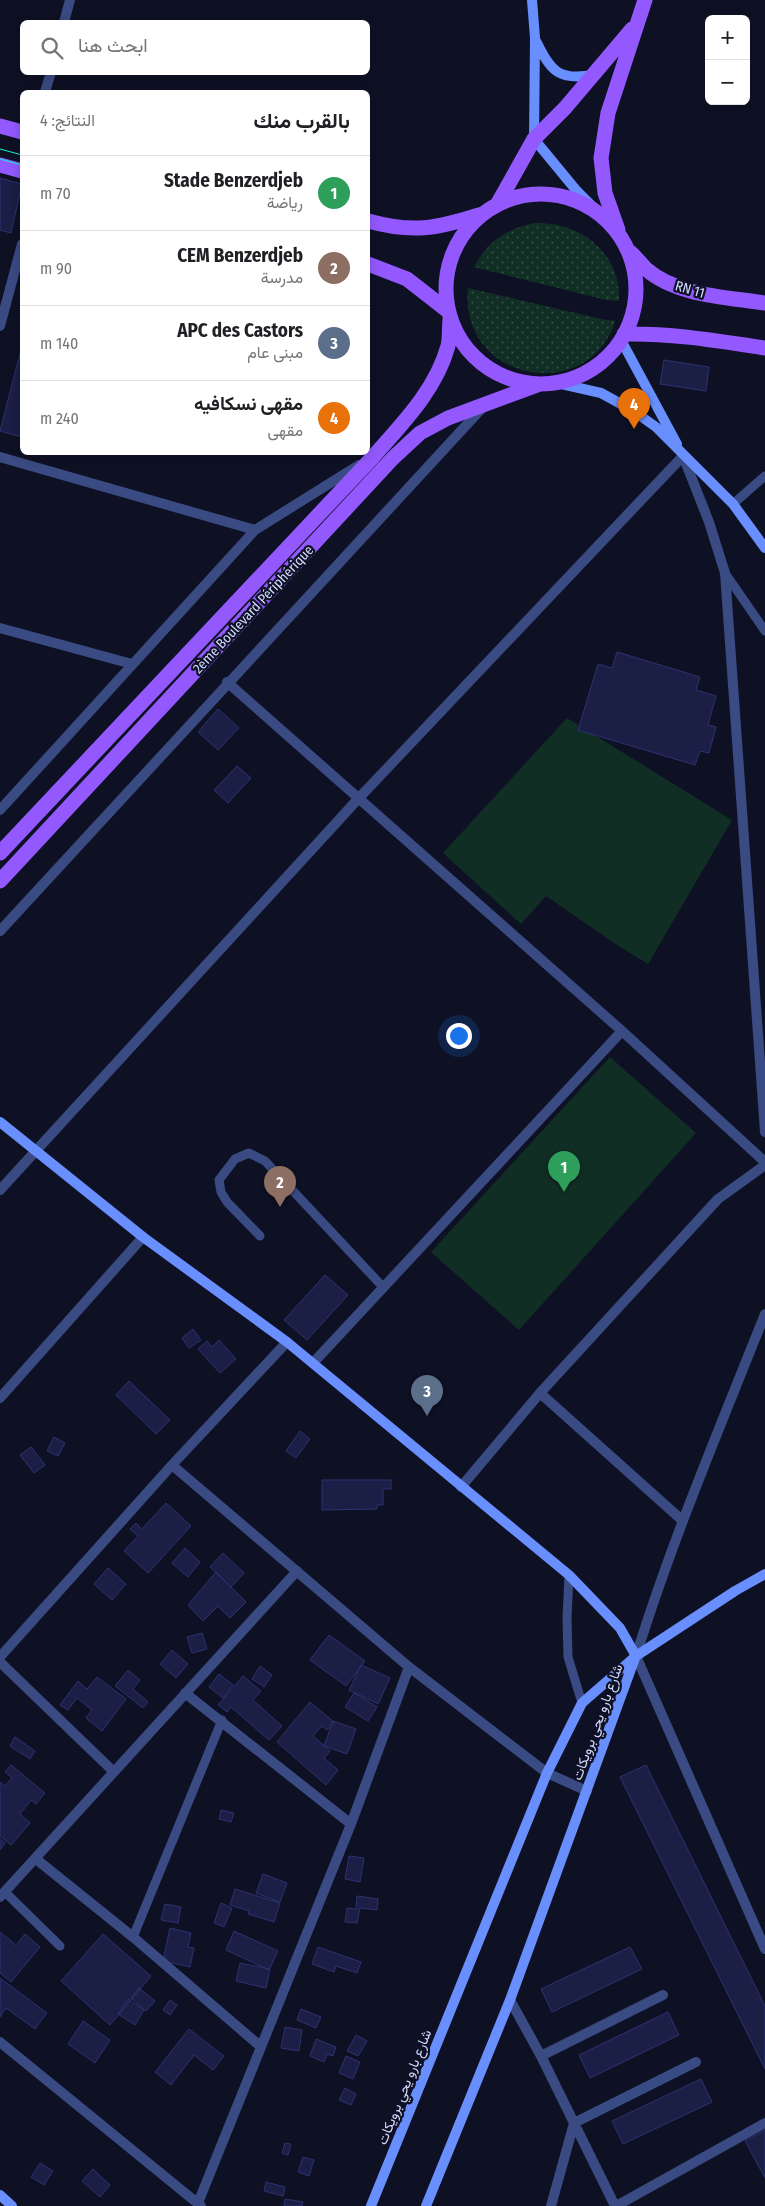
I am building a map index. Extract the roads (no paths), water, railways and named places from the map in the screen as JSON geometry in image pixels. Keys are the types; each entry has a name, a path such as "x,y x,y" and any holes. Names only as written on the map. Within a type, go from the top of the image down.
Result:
{"main road":[{"path":"532,0 534,139 576,190 608,221"},
{"path":"557,383 589,371 603,361 623,337 637,302 634,266 605,193 600,158 608,113 645,0"},
{"path":"637,23 594,75 534,139 497,204 482,214 458,240 446,274 445,293 449,315 464,346 485,366 511,380 540,384 557,383 600,393 632,410 656,427 733,504 765,548"},
{"path":"534,38 547,63 560,74 576,78 594,75"},
{"path":"0,126 20,131"},
{"path":"0,165 20,170"},
{"name":"RN 11","path":"497,204 525,195 555,195 583,204 608,221 647,270 672,285 707,294 765,303"},
{"path":"370,222 388,226 429,229 482,214"},
{"path":"370,265 407,279 449,315"},
{"name":"2ème Boulevard Périphérique","path":"0,854 372,457 419,404 435,376 448,346 449,315"},
{"path":"623,337 648,333 765,348"},
{"path":"623,337 684,456"},
{"name":"2ème Boulevard Périphérique","path":"0,881 393,458 420,433 448,418 487,402 540,384"},
{"path":"0,1122 143,1237 287,1342 461,1488 569,1575 620,1628 636,1656 735,1591 765,1574"},
{"name":"شارع بارو يحي برويكات","path":"370,2206 547,1773 582,1703 636,1656"},
{"name":"شارع بارو يحي برويكات","path":"426,2206 510,2000 636,1656"},
{"path":"0,2195 12,2206"}],"street":[{"path":"65,20 70,0"},
{"path":"46,90 50,75"},
{"path":"0,326 20,251"},
{"path":"0,931 227,682 487,402"},
{"path":"0,1190 358,799 684,456 709,522 724,573 765,1132"},
{"path":"0,457 255,530"},
{"path":"0,810 255,530 372,457"},
{"path":"0,628 132,664"},
{"path":"227,682 622,1031 765,1164 718,1200 540,1393 461,1488"},
{"path":"313,1363 622,1031"},
{"path":"0,1398 143,1237"},
{"path":"765,1314 651,1607 636,1656 765,1949"},
{"path":"0,1657 172,1465 287,1342"},
{"path":"540,1393 684,1521"},
{"path":"172,1465 409,1667 547,1773 587,1791"},
{"path":"3,1894 297,1571"},
{"path":"0,1662 114,1772"},
{"path":"0,2042 199,2204 260,2046 351,1824 409,1667"},
{"path":"185,1693 222,1720 351,1824"},
{"path":"36,1859 133,1937 260,2046"},
{"path":"541,2056 663,1995"},
{"path":"510,2000 541,2056 615,2206 765,2122"},
{"path":"551,2206 574,2123 696,2062"}],"lane":[{"path":"733,504 765,476"},
{"path":"724,573 765,630"},
{"path":"260,1236 227,1202 221,1192 219,1180 235,1159 249,1153 265,1161 383,1287"},
{"path":"569,1575 568,1657 582,1703"},
{"path":"133,1937 222,1720"},
{"path":"3,1894 60,1946"}],"tram line":[{"path":"0,149 20,154"},
{"path":"0,159 20,164"}],"place":[{"name":"مقهى نسكافيه","path":"634,429"},
{"name":"Stade Benzerdjeb","path":"564,1192"},
{"name":"CEM Benzerdjeb","path":"280,1207"},
{"name":"APC des Castors","path":"427,1416"}]}
